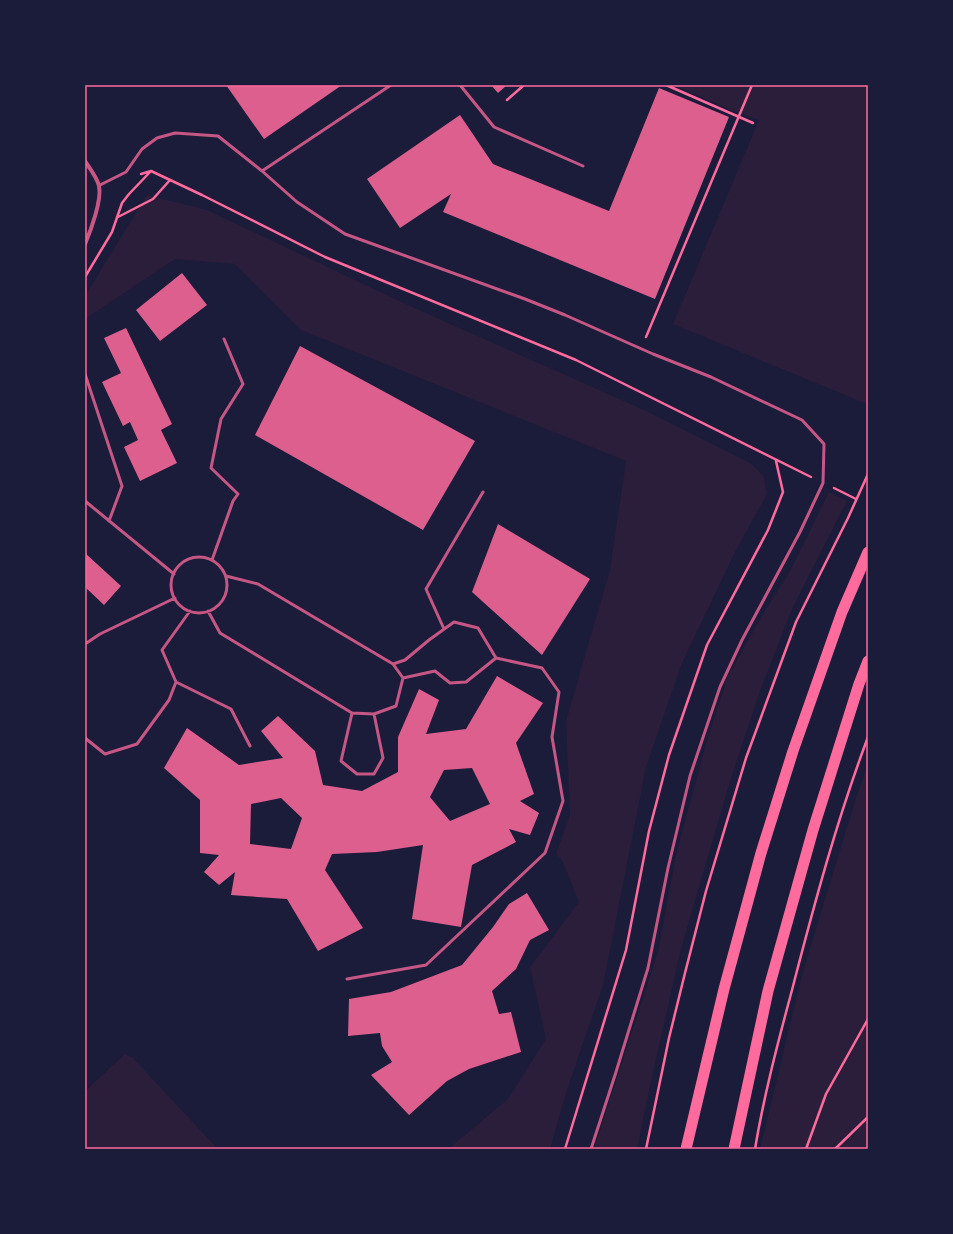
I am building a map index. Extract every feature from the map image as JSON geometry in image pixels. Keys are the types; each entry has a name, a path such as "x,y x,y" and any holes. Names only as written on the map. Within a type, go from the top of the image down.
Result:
{"highway":[{"path":"686,1149 724,989 761,853 798,736 842,612 868,552"},
{"path":"734,1149 772,976 813,830 859,684 868,661"}],"street":[{"path":"85,161 100,184 99,198 91,231 85,244"}],"lane":[{"path":"262,171 391,85"},
{"path":"460,85 494,127 583,166"},
{"path":"100,184 126,172 142,149 157,138 175,133 218,136 262,171 297,202 346,234 525,299 641,349 711,377 802,420 824,444 823,483 800,532 742,640 720,687 690,776 668,868 648,968 616,1072 590,1149"},
{"path":"212,560 233,501 238,494 211,468 221,419 243,384 224,339"},
{"path":"85,374 122,486 109,521"},
{"path":"444,629 426,589 483,492"},
{"path":"85,501 174,574"},
{"path":"194,557 204,557 212,560 219,564 226,576 227,590 223,600 217,607 208,611 196,613 190,611 182,606 175,598 172,584 174,574 178,567 194,557"},
{"path":"208,611 220,633 352,713 374,714 396,706 403,678 393,664 258,584 226,576"},
{"path":"85,644 100,634 175,598"},
{"path":"190,611 162,650 176,682 232,709 250,746"},
{"path":"347,979 426,965 545,853 563,801 552,737 559,692 542,668 496,658 478,628 454,622 405,660 393,664"},
{"path":"403,678 435,671 450,683 466,682 496,658"},
{"path":"85,738 105,754 137,744 169,700 176,682"},
{"path":"352,713 341,761 357,774 374,774 383,758 374,714"}],"path":[{"path":"507,100 524,85"},
{"path":"666,85 753,123"},
{"path":"641,349 752,85"},
{"path":"85,277 108,238 122,203 151,171 325,257 576,360 856,500"},
{"path":"117,217 153,199 170,180"},
{"path":"564,1149 626,950 649,831 670,755 707,645 768,530 782,492 776,460"},
{"path":"646,1149 669,1038 685,973 706,891 746,758 796,622 868,474"},
{"path":"755,1149 778,1044 805,940 841,814 868,737"},
{"path":"806,1149 826,1094 868,1019"},
{"path":"835,1149 868,1117"}],"shaded area":[{"path":"673,85 868,85 867,404 673,324 759,120"},
{"path":"147,195 207,210 410,306 644,410 750,463 763,475 767,494 736,550 682,663 646,767 603,985 567,1090 550,1149 448,1149 508,1099 546,1039 530,967 579,902 562,860 556,854 570,815 566,721 610,570 626,461 301,330 235,264 175,259 85,319 85,296"},
{"path":"829,492 847,501 792,609 760,691 728,788 681,949 637,1149 596,1149 596,1143 658,952 677,850 708,737 728,676 766,609 789,573"},
{"path":"868,764 868,1149 760,1149 803,971 857,795"},
{"path":"125,1054 133,1058 218,1149 85,1149 85,1091"}],"building":[{"path":"226,85 342,85 264,139"},
{"path":"491,85 507,85 498,93"},
{"path":"659,88 729,117 655,299 443,212 451,194 400,228 367,179 460,115 493,164 609,211"},
{"path":"182,273 207,305 160,341 136,310"},
{"path":"126,328 172,424 161,430 177,463 140,481 124,447 138,440 130,422 123,426 102,382 121,373 104,338"},
{"path":"300,346 475,441 423,530 255,435"},
{"path":"498,524 590,579 542,655 472,592"},
{"path":"85,553 121,586 104,605 85,587"},
{"path":"497,676 543,703 516,743 534,794 520,801 539,813 530,835 509,829 516,842 472,865 461,927 412,919 423,845 377,852 332,854 325,870 363,928 318,951 287,899 231,895 235,872 219,885 204,872 219,855 200,853 200,800 164,768 187,728 239,765 283,758 261,731 278,716 315,751 323,785 362,791 398,772 398,737 419,689 439,700 426,734 466,729","holes":["472,768 490,804 450,821 430,797 444,770","281,798 302,818 291,849 250,844 251,804"]},
{"path":"527,893 549,930 530,940 516,969 492,991 499,1014 511,1012 521,1052 469,1069 447,1081 409,1115 371,1075 392,1062 382,1046 380,1033 348,1036 349,999 391,992 462,965 493,927 509,904"}]}
